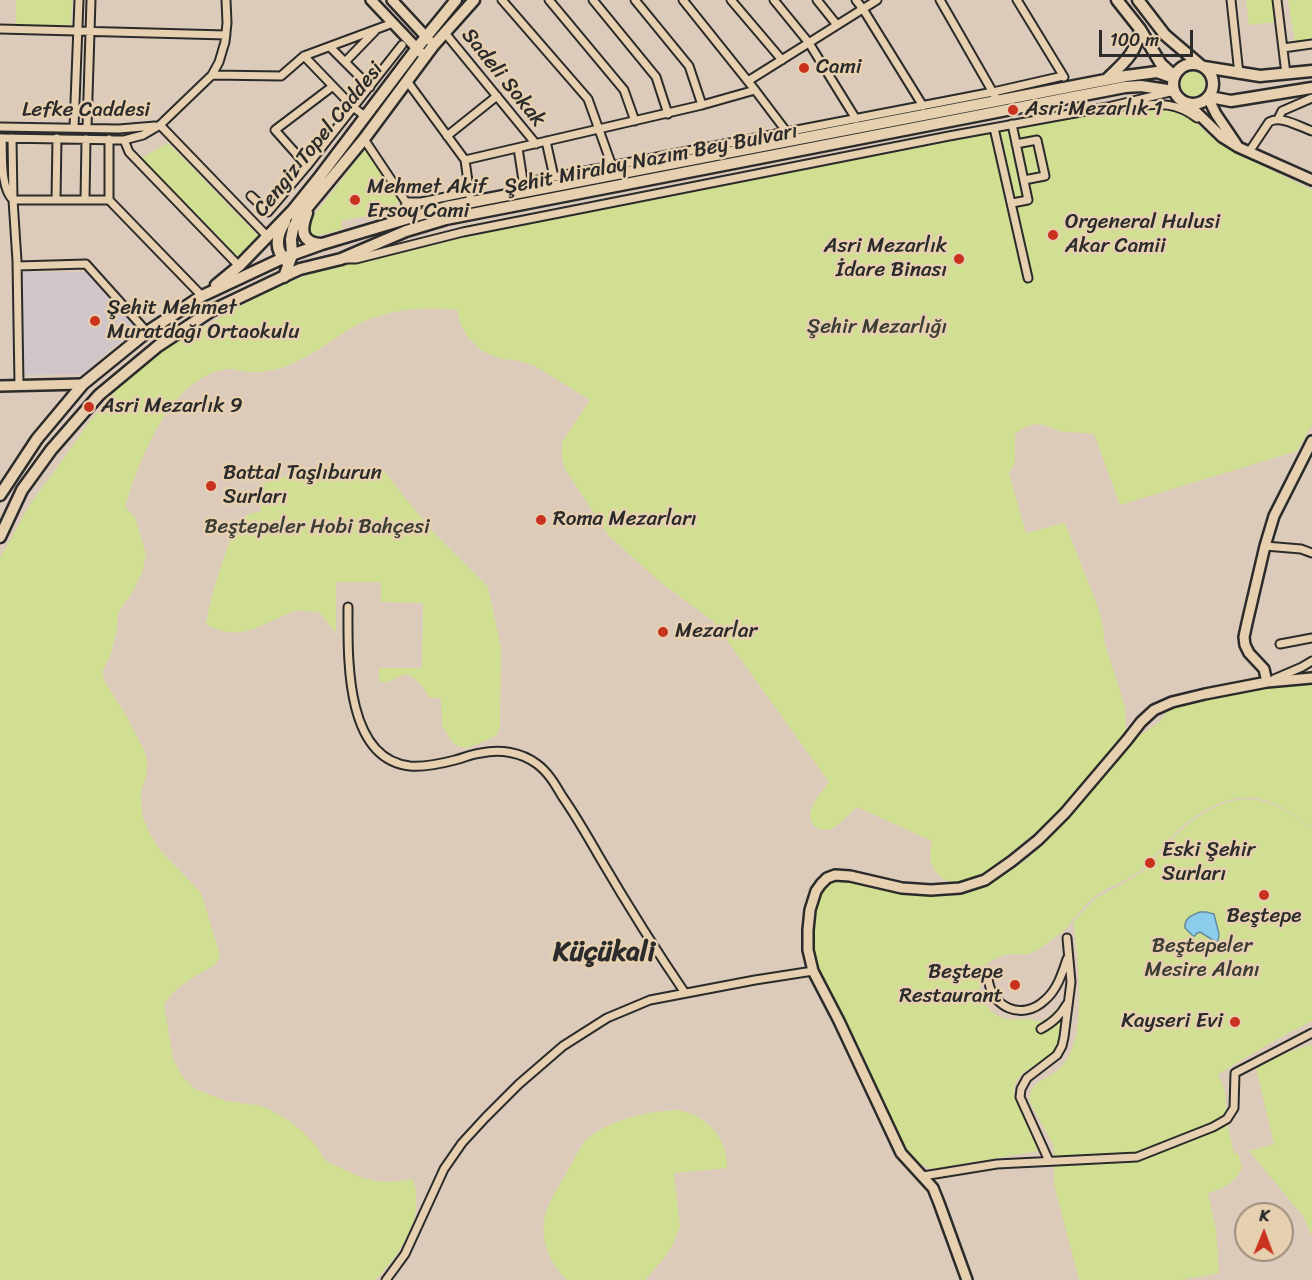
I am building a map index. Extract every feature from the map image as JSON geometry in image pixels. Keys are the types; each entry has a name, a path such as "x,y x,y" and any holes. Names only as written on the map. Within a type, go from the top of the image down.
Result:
{"main road":[{"name":"Cengiz Topel Caddesi","path":"202,296 239,266 293,210 456,0"},
{"name":"Cengiz Topel Caddesi","path":"288,259 293,229 297,220 364,139 425,57 474,0"},
{"path":"1117,0 1140,29 1161,64 1174,77"},
{"path":"1138,0 1165,35 1202,66 1210,72 1214,81 1209,97 1198,104 1186,103 1180,99 1173,86 1178,70 1186,65 1202,66 1260,76 1312,71"},
{"path":"1106,80 1133,52 1140,29"},
{"name":"Şehit Miralay Nazım Bey Bulvarı","path":"0,495 37,439 83,384 147,332 202,296 322,244 471,197 996,96 1070,87 1157,72 1174,77"},
{"name":"Şehit Miralay Nazım Bey Bulvarı","path":"0,537 22,490 51,450 99,395 158,346 211,311 300,269 341,259 406,231 446,219 1125,87 1141,86 1174,91"},
{"path":"1209,97 1231,101 1312,88"},
{"path":"309,206 302,231 307,240 322,244"},
{"path":"293,210 280,229 278,248 300,269"},
{"path":"284,277 288,259"}],"street":[{"path":"74,128 79,0"},
{"path":"87,129 91,0"},
{"path":"226,0 226,35 223,52 212,75 160,125 267,236"},
{"path":"371,0 425,57"},
{"path":"392,0 434,46"},
{"path":"501,0 588,99 612,166"},
{"path":"549,0 624,90 635,121"},
{"path":"592,0 656,76 668,114"},
{"path":"635,0 689,66 702,105"},
{"path":"683,0 790,136"},
{"path":"731,0 782,60"},
{"path":"774,0 809,43 856,119"},
{"path":"817,0 837,25"},
{"path":"856,0 922,106"},
{"path":"748,81 877,0"},
{"path":"940,0 996,96"},
{"path":"1017,0 1070,87"},
{"path":"1231,0 1239,74"},
{"path":"1277,0 1286,74"},
{"path":"212,75 281,76 304,56 393,23"},
{"path":"345,62 377,29"},
{"path":"0,30 226,35"},
{"name":"Sadeli Sokak","path":"445,33 536,144"},
{"path":"1282,48 1312,44"},
{"path":"252,196 268,212 402,45"},
{"path":"330,47 369,87"},
{"path":"304,56 353,107 366,117"},
{"path":"518,148 524,188 554,177 790,136 856,119 922,106 996,96 1063,76"},
{"path":"406,202 471,197 465,160 408,81"},
{"path":"307,166 275,130 333,86"},
{"path":"465,160 668,114 755,90"},
{"path":"341,259 356,259 463,232 1108,107 1174,91"},
{"path":"447,136 497,96"},
{"path":"1209,97 1216,114 1238,147"},
{"path":"1278,119 1282,111 1312,98"},
{"path":"1186,103 1222,137 1238,147 1312,180"},
{"path":"1108,107 1164,104 1183,108 1204,120"},
{"path":"1250,152 1272,120 1278,119 1312,131"},
{"path":"1012,124 1028,200 1012,203"},
{"name":"Lefke Caddesi","path":"0,127 119,129 160,125"},
{"name":"Lefke Caddesi","path":"1,138 124,140 143,135 160,125"},
{"path":"994,128 1028,278"},
{"path":"1,138 4,185 13,200 110,200"},
{"path":"12,138 19,384"},
{"path":"56,200 57,138"},
{"path":"85,200 86,139"},
{"path":"109,139 110,200 202,296"},
{"path":"364,139 406,202 404,219"},
{"path":"124,140 129,152 239,266"},
{"path":"1016,144 1037,140 1045,176 1024,180"},
{"path":"546,141 554,177"},
{"path":"17,266 86,264 147,332"},
{"path":"0,386 83,384"},
{"path":"1267,682 1264,669 1249,653 1244,637 1274,516 1312,441"},
{"path":"1265,546 1301,549 1312,553"},
{"path":"348,607 348,659 352,694 362,728 371,745 391,761 409,766 456,760 482,752 505,751 537,763 549,774 654,947 686,993"},
{"path":"1280,644 1312,638"},
{"path":"1267,682 1312,661"},
{"path":"967,1280 933,1188 901,1153 813,971 808,950 808,930 810,910 816,891 827,878 835,875 850,876 902,888 931,890 960,888 985,880 1038,840 1065,813 1141,722 1154,710 1172,702 1267,682 1312,678"},
{"path":"1049,1161 1020,1097 1021,1089 1027,1078 1057,1054 1062,1046 1071,982 1067,938"},
{"path":"988,976 992,993 1000,1002 1013,1010 1026,1011 1047,999 1060,979 1068,956"},
{"path":"386,1280 405,1254 444,1169 456,1152 485,1118 519,1084 562,1046 607,1018 650,1000 813,971"},
{"path":"1041,1029 1053,1023 1068,1002"},
{"path":"923,1176 997,1164 1137,1157 1213,1127 1227,1119 1234,1108 1235,1073 1312,1033"}],"shaded area":[{"path":"22,272 86,272 137,330 83,374 22,375"}],"green space":[{"path":"16,0 72,0 71,26 16,25"},
{"path":"1246,0 1273,0 1275,22 1249,25"},
{"path":"1288,0 1312,0 1312,44 1296,49"},
{"path":"1193,72 1202,75 1205,84 1202,93 1193,96 1184,93 1181,84 1184,75"},
{"name":"Şehir Mezarlığı","path":"1158,102 1190,116 1207,134 1238,154 1312,190 1312,425 1297,451 1120,505 1094,434 1059,431 1037,424 1025,427 1015,434 1015,462 1009,473 1026,533 1065,523 1098,607 1105,644 1125,707 1126,731 1061,809 1036,832 984,874 956,883 943,879 935,871 930,854 932,841 857,807 829,830 819,829 812,823 810,817 813,805 829,782 713,621 660,582 609,536 565,469 562,442 590,400 535,366 499,358 482,351 467,336 460,323 457,310 416,309 376,317 349,329 311,354 284,367 257,372 220,370 200,379 180,396 169,409 150,441 135,475 125,507 135,517 146,554 142,573 118,613 117,630 110,657 103,670 105,682 126,715 145,752 147,774 141,791 141,803 148,831 161,851 201,893 220,955 215,965 180,986 164,1005 173,1059 182,1076 195,1089 226,1101 262,1106 290,1121 316,1146 326,1161 360,1177 375,1181 393,1182 413,1179 416,1194 414,1221 402,1246 375,1280 0,1280 0,558 30,504 90,421 118,388 154,356 247,302 312,273 398,248 1059,117"},
{"path":"168,143 266,244 244,265 141,158"},
{"path":"367,150 398,198 393,211 341,221 343,229 312,237 308,234 309,222 363,152"},
{"name":"Beştepeler Hobi Bahçesi","path":"383,470 431,530 488,587 501,648 500,727 497,735 468,748 459,747 453,743 442,726 441,698 430,698 409,675 405,674 388,682 379,682 379,668 422,668 423,603 381,602 381,582 336,582 336,633 320,613 305,611 293,612 256,628 240,632 215,629 206,624 221,566 234,534 240,522 247,515 261,511 261,484 311,471"},
{"path":"1312,683 1312,827 1283,808 1264,800 1240,798 1216,805 1183,826 1140,871 1093,898 1066,929 1045,945 1031,953 1006,955 989,963 980,977 980,992 986,1005 997,1015 1009,1019 1039,1021 1048,1017 1060,1004 1061,1032 1057,1047 1046,1059 1024,1072 1015,1084 1014,1093 1038,1151 933,1169 924,1166 906,1148 817,964 814,942 815,915 824,891 831,884 842,881 912,896 967,892 982,887 1025,861 1044,844 1108,773 1133,740 1161,721 1168,709 1240,693"},
{"name":"Beştepeler Mesire Alanı","path":"1245,799 1272,804 1312,828 1312,1021 1218,1074 1225,1091 1228,1127 1234,1154 1238,1153 1242,1168 1228,1185 1208,1193 1216,1230 1219,1273 1181,1280 1079,1280 1054,1184 1054,1146 1030,1102 1031,1091 1062,1066 1070,1054 1075,1038 1079,988 1073,922 1096,898 1142,872 1170,840 1193,820 1227,802"},
{"path":"1312,1046 1312,1236 1294,1202 1291,1202 1249,1151 1274,1144 1256,1068 1286,1053"},
{"path":"677,1110 697,1117 713,1129 723,1147 727,1168 674,1173 680,1226 666,1256 645,1280 567,1280 554,1263 546,1245 545,1214 581,1147 595,1133 617,1122 654,1112"}],"water":[{"path":"1200,912 1214,914 1219,934 1218,941 1200,932 1193,936 1185,928 1187,919"}],"place":[{"name":"Cami","path":"804,68"},
{"name":"Asri Mezarlık 1","path":"1013,110"},
{"name":"Mehmet Akif Ersoy Cami","path":"355,200"},
{"name":"Orgeneral Hulusi Akar Camii","path":"1053,235"},
{"name":"Asri Mezarlık İdare Binası","path":"959,259"},
{"name":"Şehit Mehmet Muratdağı Ortaokulu","path":"95,321"},
{"name":"Asri Mezarlık 9","path":"89,407"},
{"name":"Battal Taşlıburun Surları","path":"211,486"},
{"name":"Roma Mezarları","path":"541,520"},
{"name":"Mezarlar","path":"663,632"},
{"name":"Eski Şehir Surları","path":"1150,863"},
{"name":"Beştepe","path":"1264,895"},
{"name":"Beştepe Restaurant","path":"1015,985"},
{"name":"Kayseri Evi","path":"1235,1022"}],"district":[{"name":"Küçükali","path":"604,953"}]}
